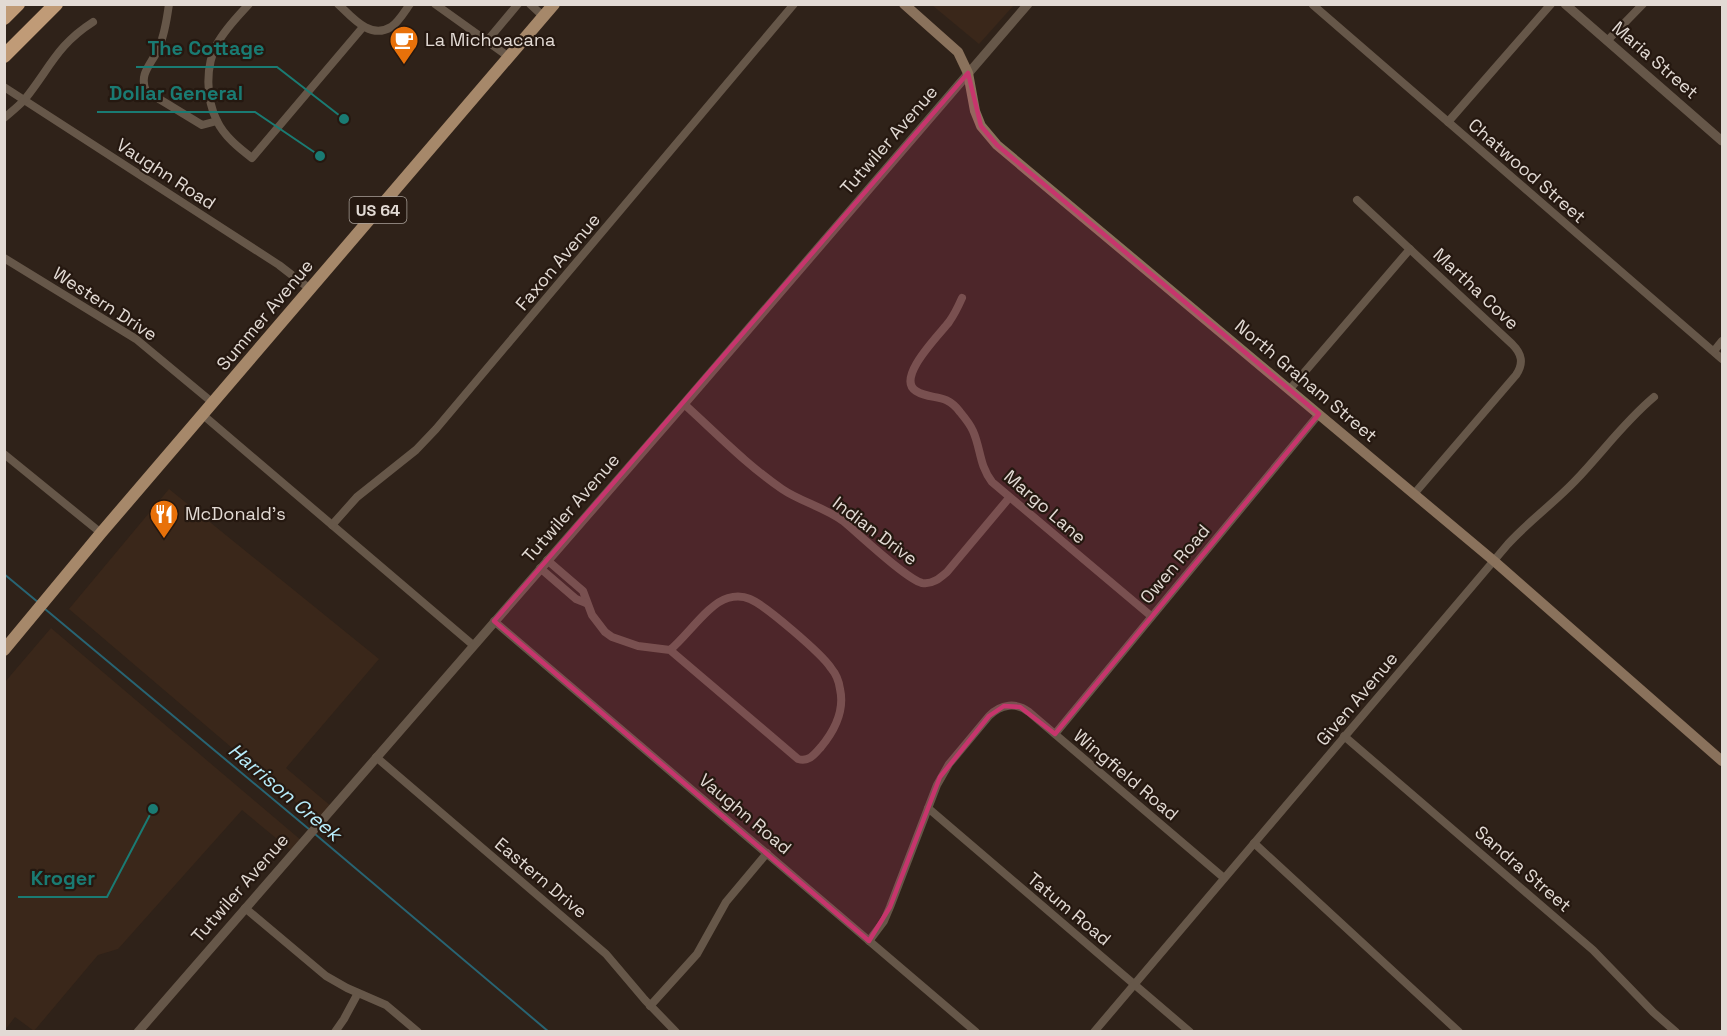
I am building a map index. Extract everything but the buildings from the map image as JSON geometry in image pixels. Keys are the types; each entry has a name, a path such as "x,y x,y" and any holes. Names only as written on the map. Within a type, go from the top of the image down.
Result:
{"highway":[{"path":"4,18 18,4"},
{"path":"4,56 56,4"}],"main road":[{"name":"Summer Avenue","path":"4,650 52,595 101,533 554,4"},
{"name":"North Graham Street","path":"904,4 951,44 964,61 975,111 981,126 997,145 1494,561 1722,761"}],"street":[{"path":"169,4 159,47 142,83 146,91 202,125 217,121"},
{"path":"249,4 226,29 215,46 209,68 209,91 217,121 239,148 252,158 363,27"},
{"path":"338,4 363,27 374,32 391,27 410,4"},
{"path":"435,4 509,57"},
{"path":"487,42 518,4"},
{"path":"530,4 544,17"},
{"name":"Faxon Avenue","path":"332,525 357,497 416,450 436,429 794,4"},
{"name":"Tutwiler Avenue","path":"138,1032 684,405 1028,4"},
{"path":"1448,122 1551,4"},
{"name":"Maria Street","path":"1565,4 1722,141"},
{"path":"1607,41 1643,4"},
{"name":"Chatwood Street","path":"1313,6 1722,359"},
{"path":"4,118 24,100 59,50 93,22"},
{"name":"Vaughn Road","path":"4,87 279,265 310,289"},
{"name":"Martha Cove","path":"1357,200 1512,344 1520,353 1522,361 1516,375 1414,494"},
{"path":"1290,389 1410,249"},
{"name":"Western Drive","path":"4,258 136,339 213,403"},
{"name":"Margo Lane","path":"962,298 952,317 916,364 910,383 917,391 948,400 958,408 974,432 987,476 1009,498 1151,616"},
{"path":"1714,351 1722,341"},
{"name":"Given Avenue","path":"1094,1032 1523,528 1570,486 1630,418 1654,397"},
{"name":"Indian Drive","path":"684,405 778,486 833,514 906,574 922,583 938,580 947,572 1009,498"},
{"name":"Owen Road","path":"1055,734 1319,414"},
{"path":"203,415 473,645"},
{"path":"4,454 101,533"},
{"path":"547,560 580,589 600,626 612,637 638,646 670,650 801,760 806,760 816,753 837,723 842,696 837,676 828,663 777,618 750,599 727,598 711,608 670,650"},
{"path":"540,568 576,599 586,603"},
{"name":"Vaughn Road","path":"494,621 976,1032"},
{"name":"Wingfield Road","path":"928,808 940,777 990,716 1004,706 1016,705 1025,709 1224,878"},
{"name":"Sandra Street","path":"1344,736 1593,950 1653,1012 1676,1032"},
{"name":"Eastern Drive","path":"376,758 606,954 675,1032"},
{"path":"869,941 887,914 928,808"},
{"name":"Tatum Road","path":"928,808 1190,1032"},
{"path":"1254,843 1459,1032"},
{"path":"650,1006 697,954 726,902 766,853"},
{"path":"245,908 326,976 386,1005 418,1032"},
{"path":"335,1032 358,993"}],"highlighted area":[{"path":"968,73 981,126 997,145 1319,414 1055,734 1020,707 1004,706 989,716 940,777 890,907 869,941 494,621"}],"shaded area":[{"path":"932,5 1014,5 979,44"},
{"path":"169,489 379,659 286,768 332,807 319,822 69,609"},
{"path":"51,628 302,841 293,852 242,810 118,949 98,955 34,1031 15,1017 5,1030 5,682"}],"waterway":[{"name":"Harrison Creek","path":"4,574 39,603"},
{"name":"Harrison Creek","path":"45,609 310,830"},
{"name":"Harrison Creek","path":"315,834 549,1032"}],"place":[{"name":"La Michoacana","path":"404,66"},
{"name":"The Cottage","path":"344,119"},
{"name":"Dollar General","path":"320,156"},
{"name":"McDonald's","path":"164,540"},
{"name":"Kroger","path":"153,809"}]}
